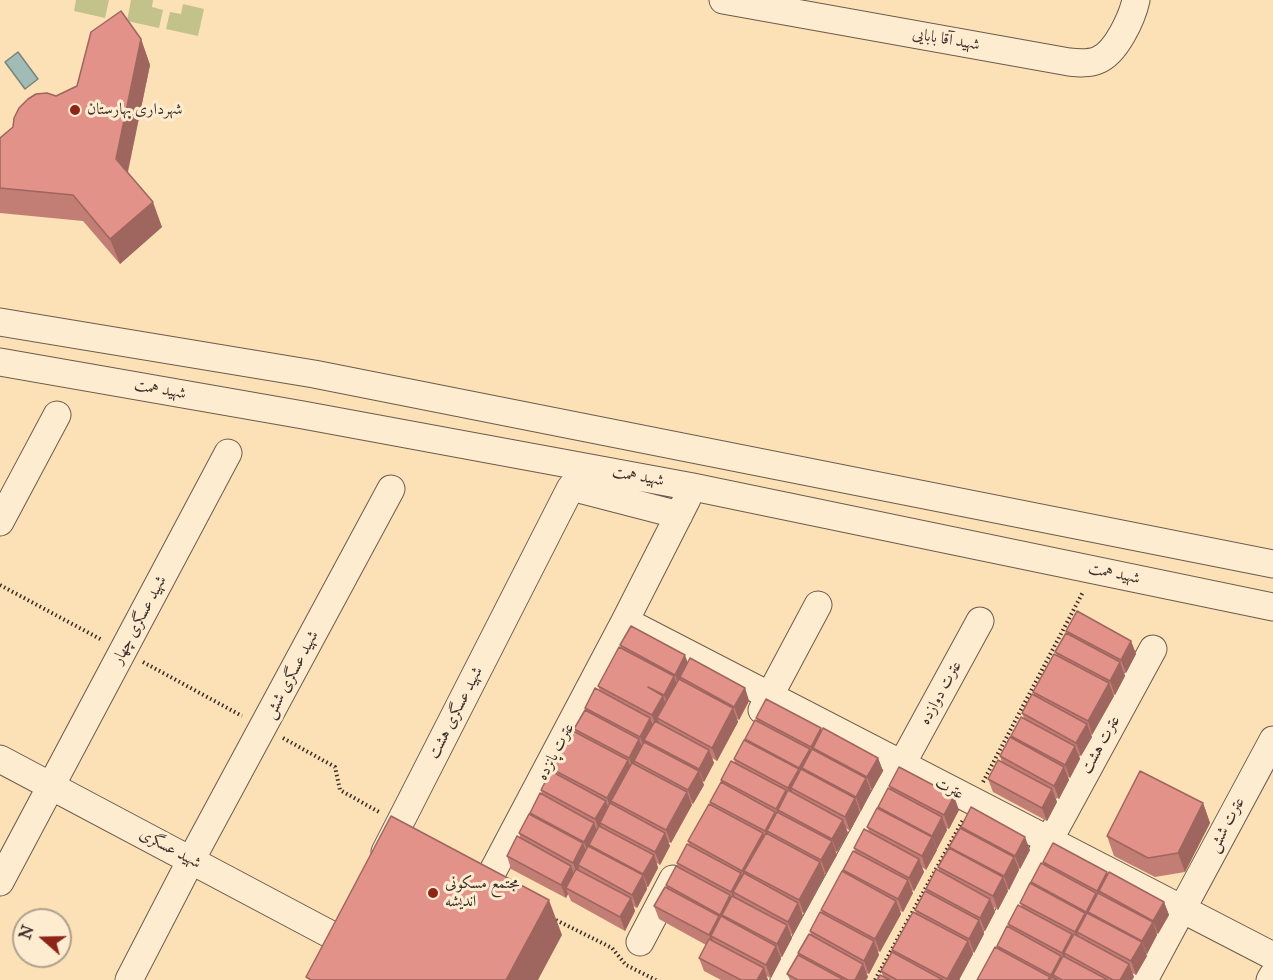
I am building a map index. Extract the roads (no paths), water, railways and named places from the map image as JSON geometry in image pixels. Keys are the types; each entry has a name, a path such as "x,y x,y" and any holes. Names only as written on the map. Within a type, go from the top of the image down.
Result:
{"street":[{"name":"شهید آقا بابایی","path":"723,0 1084,63 1100,60 1113,47 1124,30 1136,0"},
{"path":"0,322 314,374 1273,564"},
{"name":"شهید همت","path":"0,362 693,487 1273,607"},
{"path":"303,415 314,374"},
{"path":"0,522 57,415"},
{"name":"شهید عسگری چهار","path":"0,882 228,453"},
{"name":"شهید عسگری هشت","path":"371,877 571,487 679,515"},
{"name":"عترت پانزده","path":"486,884 693,487"},
{"name":"شهید عسگری شش","path":"129,980 190,860 392,489"},
{"path":"1030,556 1037,517"},
{"path":"748,737 818,605"},
{"name":"عترت","path":"625,621 1273,957"},
{"name":"عترت دوازده","path":"784,980 980,621"},
{"name":"عترت هشت","path":"973,980 1153,649"},
{"name":"عترت شش","path":"1144,980 1273,740"},
{"name":"شهید عسگری","path":"0,759 339,939"},
{"path":"640,942 683,860"},
{"path":"1270,980 1273,975"}],"water":[{"path":"18,52 38,79 25,89 5,62"}],"place":[{"name":"شهرداری بهارستان","path":"75,110"},
{"name":"مجتمع مسکونی اندیشه","path":"433,893"}]}
